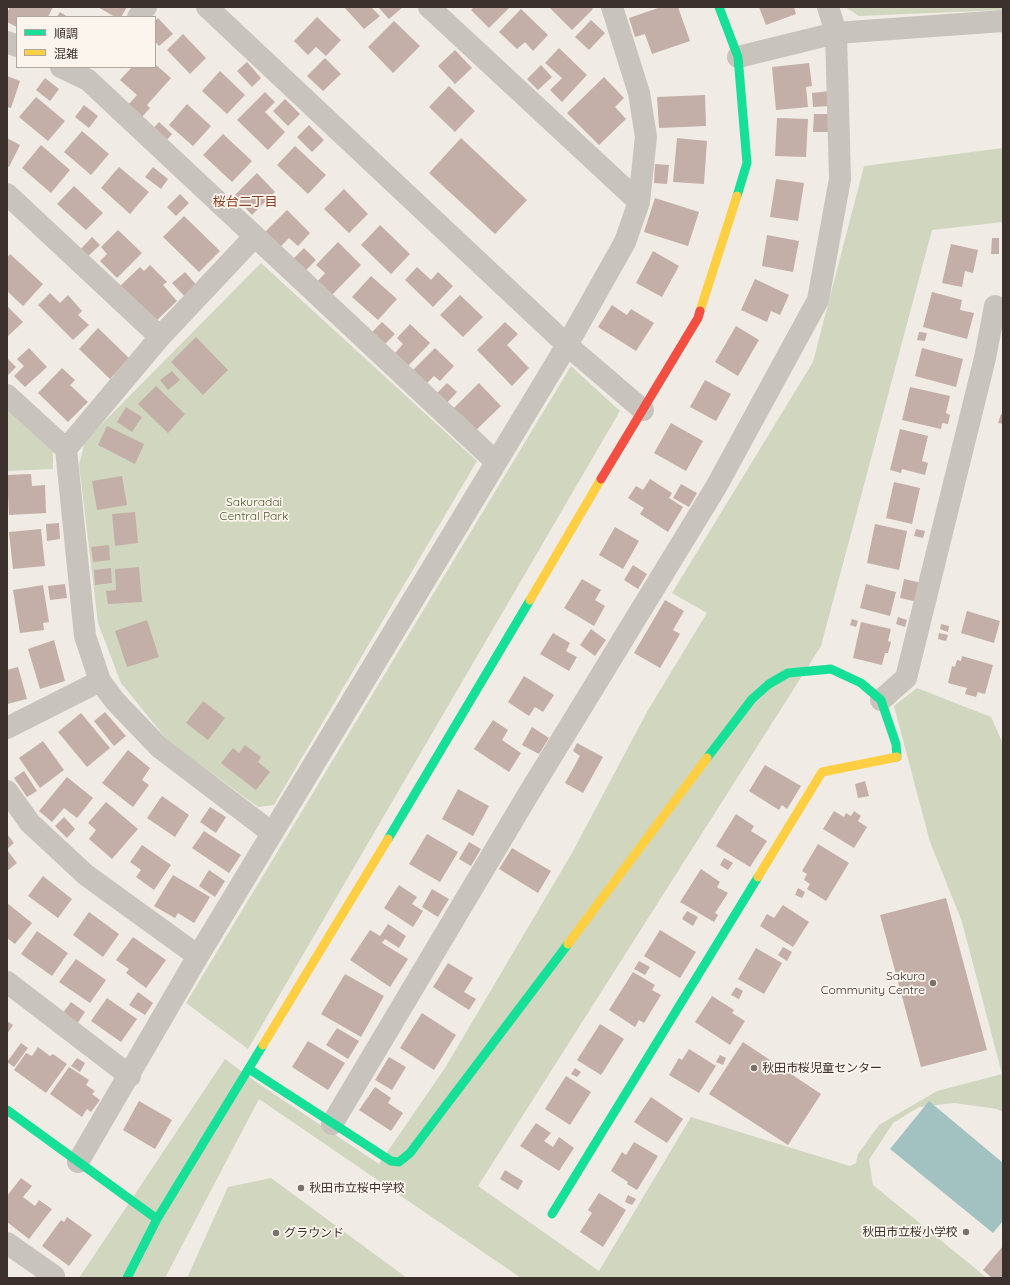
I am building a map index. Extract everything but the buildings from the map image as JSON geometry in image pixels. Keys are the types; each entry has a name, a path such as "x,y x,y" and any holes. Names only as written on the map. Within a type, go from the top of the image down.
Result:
{"street":[{"path":"139,16 146,7"},
{"path":"207,7 567,345 643,410"},
{"path":"430,7 640,202"},
{"path":"78,1162 130,1076 198,956 495,461 567,345 625,242 640,202 646,137 639,93 612,7"},
{"path":"127,1278 157,1219 442,750 698,318 747,162 738,57 719,7"},
{"path":"332,1124 526,798 716,487 818,300 840,179 836,32 828,7"},
{"path":"738,57 836,32 1003,21"},
{"path":"66,68 93,73 254,237 495,461"},
{"path":"7,194 160,337"},
{"path":"66,450 160,337 254,237"},
{"path":"881,700 906,678 994,360 995,306"},
{"path":"7,395 66,450 85,636 100,680 115,700 159,747 272,833"},
{"path":"249,1069 391,1161 399,1162 410,1153 752,699 769,684 788,673 831,669 861,683 881,700 896,744 897,758 822,772 552,1214"},
{"path":"7,728 100,680"},
{"path":"7,791 30,823 86,875 198,956"},
{"path":"7,982 130,1076"},
{"path":"7,1110 157,1219"},
{"path":"7,1243 54,1276 53,1278"}],"green space":[{"path":"845,7 1003,7 1003,10 859,16"},
{"path":"1003,148 1003,222 932,230 821,646 478,1186 599,1271 691,1117 850,1166 856,1163 858,1154 879,1125 937,1091 1002,1074 962,922 930,842 894,706 917,688 991,717 1003,744 1003,1112 997,1109 954,1103 919,1107 893,1123 869,1160 873,1185 987,1278 521,1278 259,1099 165,1278 79,1278 225,1059 253,1080 379,1164 445,1068 572,853 648,710 707,613 672,593 813,362 864,166"},
{"name":"Sakuradai Central Park","path":"261,263 477,461 274,805 258,807 168,741 121,683 98,623 79,465 85,441"},
{"path":"571,366 620,411 248,1049 186,1003"},
{"path":"7,408 53,452 53,469 7,471"},
{"name":"グラウンド","path":"271,1178 407,1278 187,1278 228,1187"}],"water":[{"path":"929,1101 1003,1163 1003,1221 993,1233 890,1149"}],"traffic: fast":[{"path":"719,7 738,57 747,163 737,196"},
{"path":"388,839 530,600"},
{"path":"707,758 752,699 769,684 788,673 831,669 861,683 881,700 896,744 897,757"},
{"path":"552,1214 758,877"},
{"path":"249,1069 391,1161 399,1162 410,1153 568,944"},
{"path":"127,1278 157,1219 263,1045"},
{"path":"7,1110 157,1219"}],"traffic: slow":[{"path":"700,311 737,196"},
{"path":"530,600 601,479"},
{"path":"758,877 822,772 897,757"},
{"path":"568,944 707,758"},
{"path":"263,1045 388,839"}],"traffic: jam":[{"path":"601,479 698,318 700,311"}],"place":[{"name":"Sakura Community Centre","path":"933,983"},
{"name":"秋田市桜児童センター","path":"754,1068"},
{"name":"秋田市立桜中学校","path":"301,1188"},
{"name":"秋田市立桜小学校","path":"966,1232"},
{"name":"グラウンド","path":"276,1233"}],"district":[{"name":"桜台二丁目","path":"245,202"}]}
